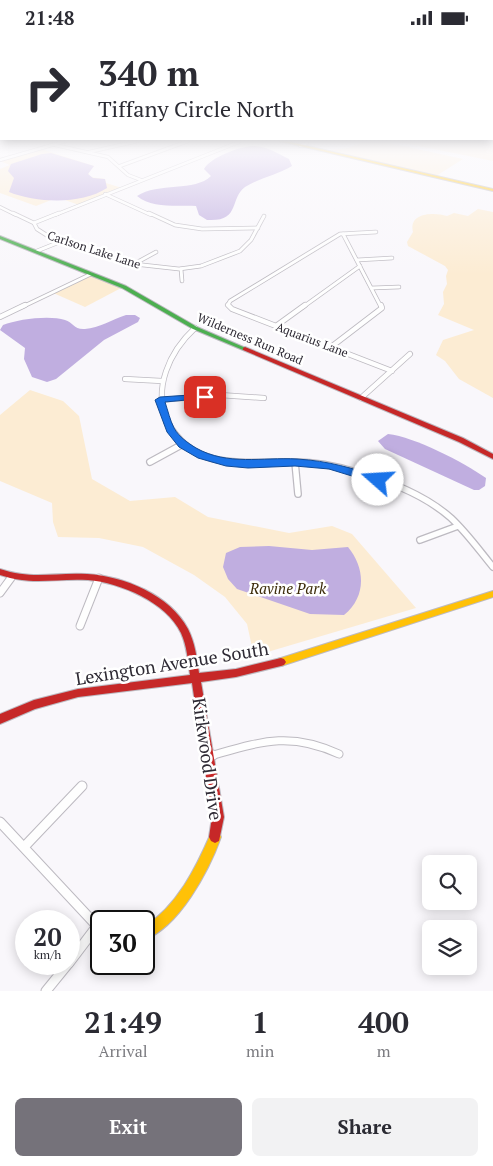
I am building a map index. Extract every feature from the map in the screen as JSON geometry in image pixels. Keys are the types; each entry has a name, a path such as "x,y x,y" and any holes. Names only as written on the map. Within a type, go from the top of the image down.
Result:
{"street":[{"path":"34,223 128,186"},
{"path":"475,186 493,190"},
{"path":"105,195 175,225 202,229 258,228"},
{"name":"Carlson Lake Lane","path":"0,207 34,223 41,233 62,241 134,264 157,268 181,269 208,265 228,257 248,245 264,216"},
{"path":"331,347 382,308 343,234 376,232"},
{"name":"Aquarius Lane","path":"343,234 340,234 230,301 228,305 232,309 392,371"},
{"name":"Wilderness Run Road","path":"0,237 138,294 176,319 461,440 493,457"},
{"path":"36,251 62,241"},
{"path":"134,264 156,252"},
{"path":"357,260 392,259"},
{"path":"276,325 360,266"},
{"path":"181,269 182,281"},
{"path":"0,317 91,274"},
{"path":"372,288 398,287"},
{"path":"196,328 182,340 162,381 160,400 170,430 183,444 202,455 226,462 248,464 295,462 330,465 364,475 421,497 441,510 458,525 493,567"},
{"path":"361,398 410,354"},
{"path":"125,379 162,381"},
{"path":"160,400 220,395 264,398"},
{"path":"150,462 183,444"},
{"path":"295,462 298,494"},
{"path":"420,540 458,525"},
{"path":"0,572 11,578 0,593"},
{"name":"Kirkwood Drive","path":"11,578 32,579 72,576 99,578 131,589 158,603 173,615 190,641 210,755 218,817 214,842 204,866 165,919 155,928"},
{"path":"80,626 99,578"},
{"name":"Lexington Avenue South","path":"0,719 34,705 78,693 236,673 283,661 493,594"},
{"path":"210,755 270,740 295,739 327,747 339,754"},
{"path":"24,847 82,786"},
{"path":"0,822 90,917"},
{"path":"80,949 90,937"},
{"path":"46,991 59,975"}],"green space":[{"path":"0,186 114,186 122,188 79,205 65,200 51,200 36,206 0,193"},
{"path":"478,209 493,212 493,398 459,379 445,361 436,355 443,340 474,330 438,315 444,304 443,292 447,284 446,276 448,270 445,266 408,246 407,242 413,232 415,220 418,217 430,214 447,216 454,213 468,216"},
{"path":"91,274 123,287 85,307 51,292"},
{"name":"Ravine Park","path":"30,390 63,401 79,416 92,479 130,501 175,497 208,517 289,533 332,526 352,534 416,608 254,656 247,624 225,597 194,575 143,547 99,538 58,537 53,522 52,503 0,481 0,415"}],"shaded area":[{"path":"11,186 106,186 107,188 85,197 59,201 20,196 9,192"},
{"path":"186,186 248,186 240,192 230,214 218,220 207,220 199,215 196,206 158,205 137,196 155,189"},
{"path":"126,315 135,315 140,318 138,322 104,340 56,379 47,382 32,377 24,359 25,348 0,330 3,325 9,323 25,319 43,318 65,320 78,328 85,329"},
{"path":"388,434 425,445 452,458 486,478 485,486 479,490 474,490 385,449 378,441"},
{"path":"269,546 312,550 348,547 358,564 361,583 360,591 351,608 344,615 310,614 237,589 228,579 223,567 226,553 240,547"}],"traffic: fast":[{"path":"0,237 124,287 195,328 245,349"}],"traffic: slow":[{"path":"474,186 493,190"},
{"path":"281,662 493,594"},
{"path":"155,927 187,892 204,863 215,837"}],"traffic: jam":[{"path":"245,349 461,440 493,457"},
{"path":"0,572 11,576 32,579 87,577 112,581 139,591 172,614 185,632 192,656 218,817 215,837"},
{"path":"0,719 34,705 78,693 236,673 281,662"}],"route":[{"path":"205,397 160,400 162,411 170,430 183,444 202,455 226,462 248,464 295,462 330,465 378,480"}]}
